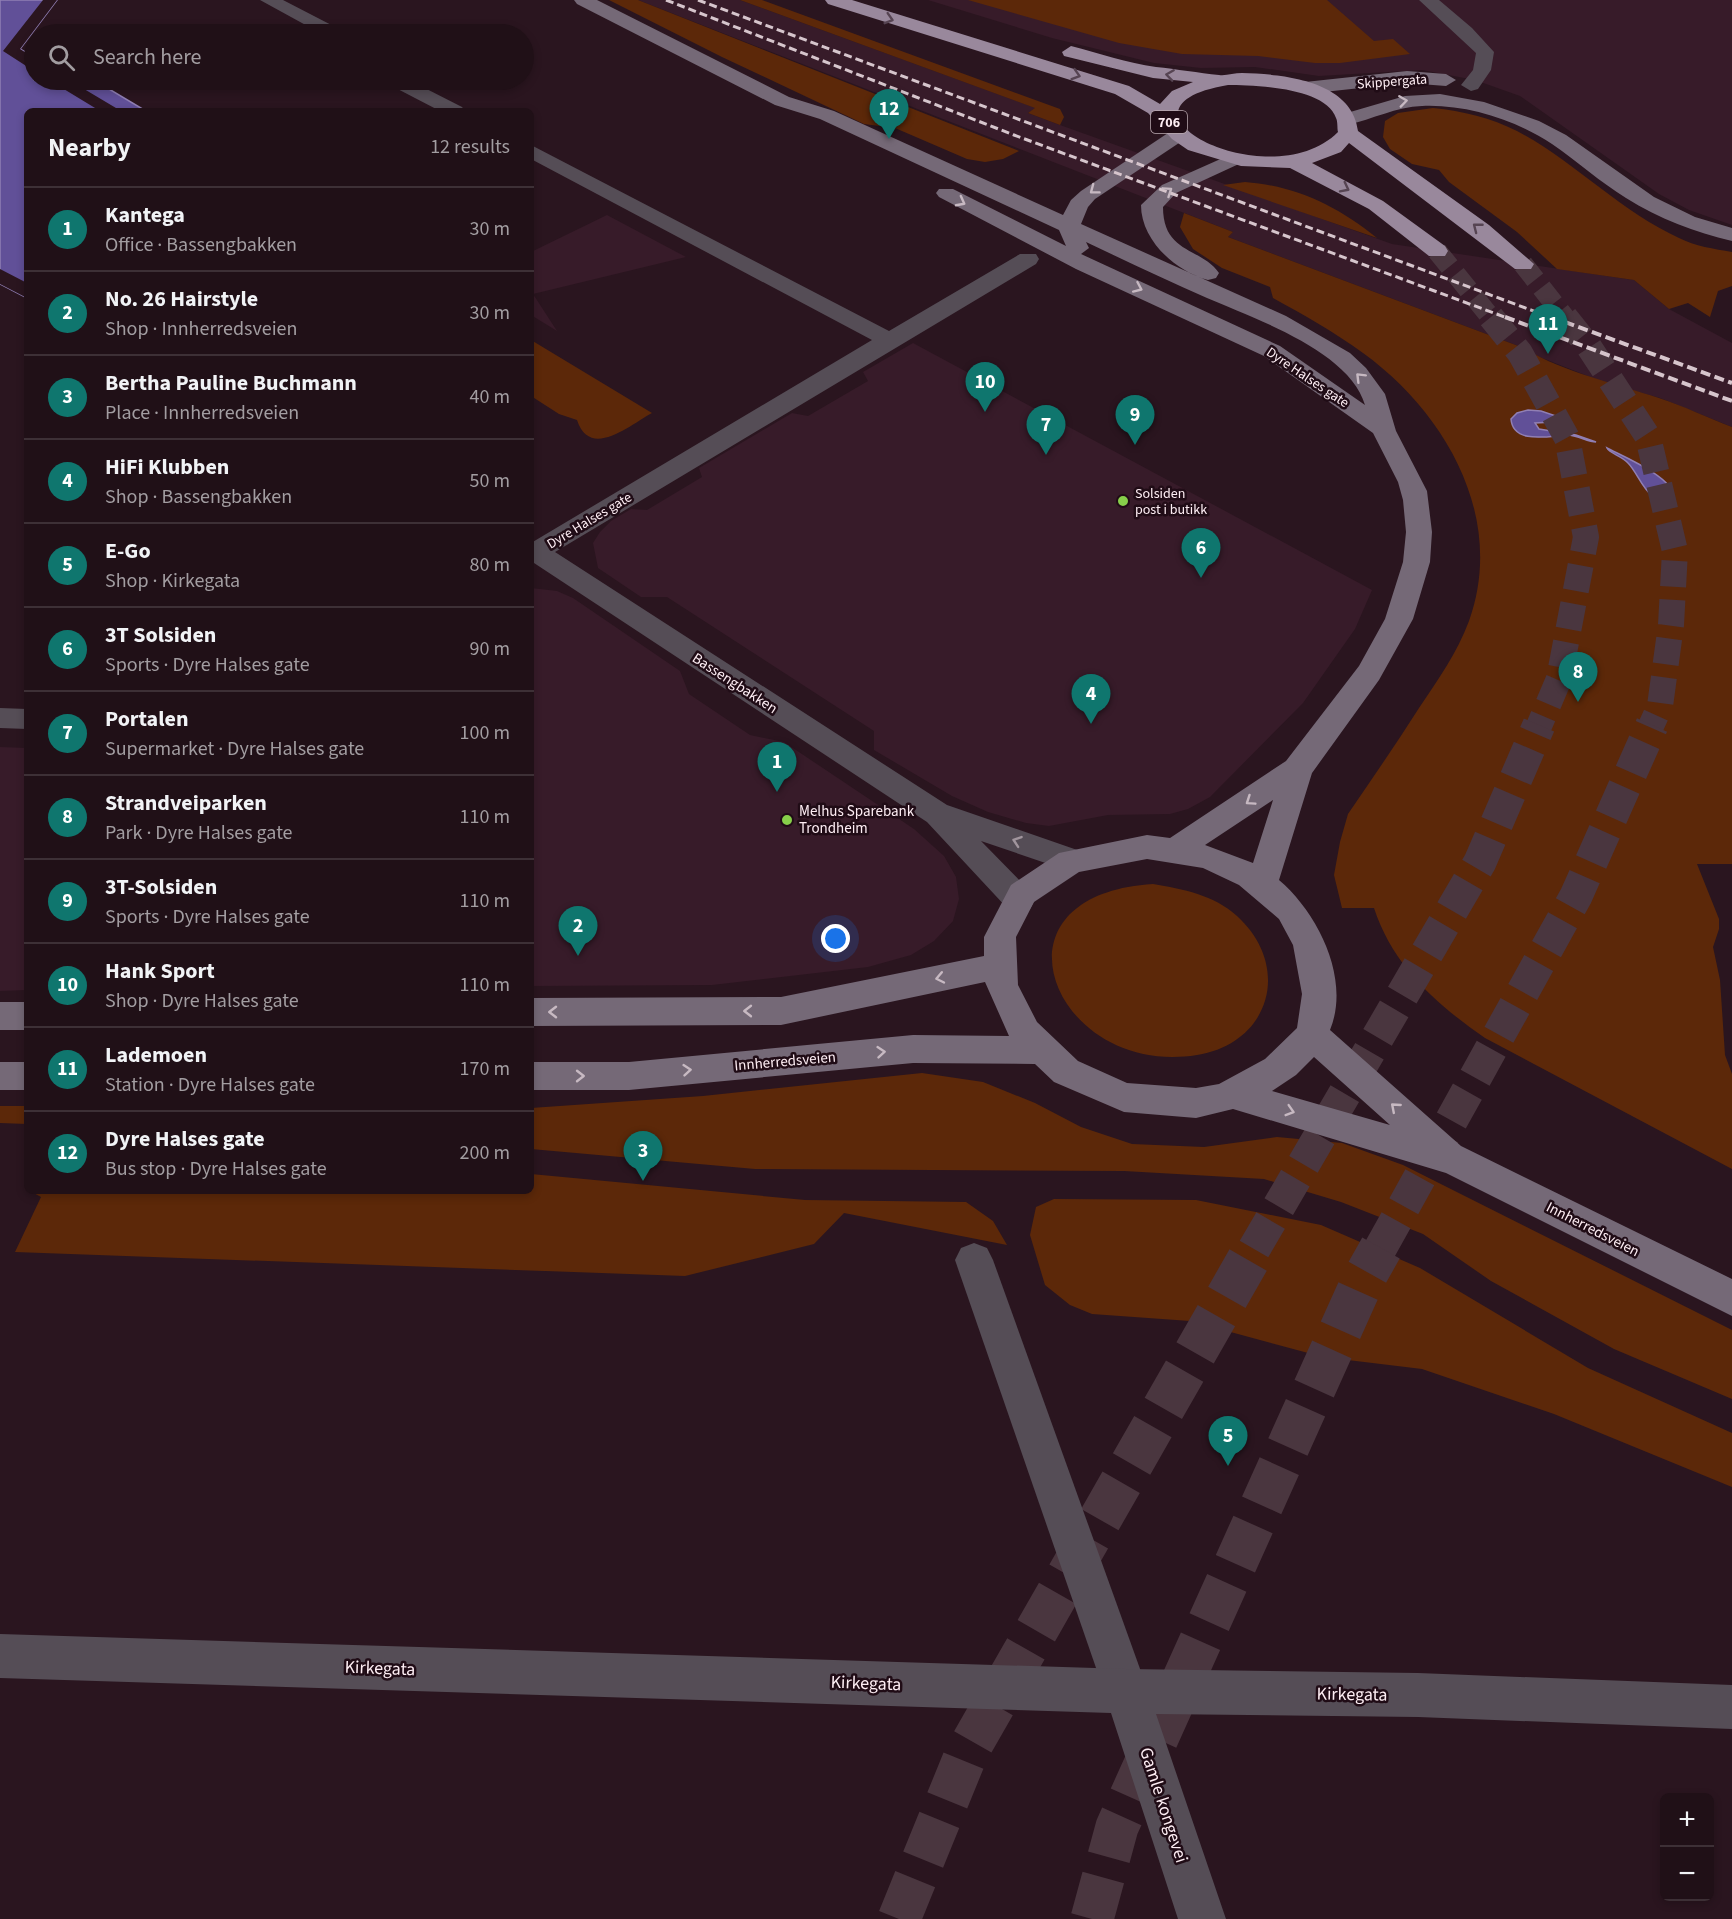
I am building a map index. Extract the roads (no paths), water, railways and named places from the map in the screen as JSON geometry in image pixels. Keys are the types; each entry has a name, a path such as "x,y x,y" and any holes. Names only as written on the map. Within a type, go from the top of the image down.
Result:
{"highway":[{"name":"706","path":"834,0 1122,90 1155,109 1173,128 1201,149 1234,159 1263,162 1293,161 1329,151 1343,141 1348,126"},
{"name":"706","path":"1054,47 1163,74 1275,80 1305,88 1333,102 1348,126 1523,264"},
{"name":"706","path":"1173,128 1167,112 1176,97 1198,85 1228,79"},
{"name":"706","path":"1293,161 1376,205 1437,251"}],"main road":[{"name":"Dyre Halses gate","path":"583,0 783,101 827,115 1217,294 1262,311 1327,350 1358,374 1379,404 1383,429 1400,457 1416,499 1421,543 1418,569 1398,626 1348,703 1298,768 1176,850"},
{"name":"Skippergata","path":"1305,88 1407,77 1471,85 1511,102 1536,126 1621,186 1663,211 1689,223 1732,235"},
{"name":"Skippergata","path":"1348,126 1393,102 1438,99 1470,104 1536,126"},
{"name":"Dyre Halses gate","path":"783,101 811,123 1084,264 1272,351 1383,429"},
{"path":"1084,264 1069,226 1078,204 1173,128"},
{"path":"1234,159 1184,181 1157,198 1152,205 1150,222 1176,253 1230,287 1262,311"},
{"name":"Dyre Halses gate","path":"1262,884 1298,768"},
{"path":"1120,848 1176,850 1213,860 1242,872 1262,884 1283,902 1299,921 1314,959 1320,994 1311,1034 1280,1068 1234,1094 1196,1103 1161,1103 1125,1097 1086,1083 1062,1069 1039,1050 1013,1018 1006,1004 998,966 999,941 1006,919 1019,900 1044,876 1072,860 1120,848"},
{"path":"534,1012 781,1011 998,966"},
{"path":"0,1016 24,1016"},
{"name":"Innherredsveien","path":"1311,1034 1455,1160"},
{"name":"Innherredsveien","path":"534,1076 628,1076 913,1049 1039,1050"},
{"path":"0,1076 24,1076"},
{"name":"Innherredsveien","path":"1234,1094 1455,1160 1732,1298"}],"street":[{"path":"269,0 316,24"},
{"path":"1428,0 1466,32 1485,52 1482,70 1471,85"},
{"path":"414,90 449,108"},
{"path":"534,153 889,340"},
{"name":"Dyre Halses gate","path":"534,552 1028,259"},
{"name":"Bassengbakken","path":"534,554 936,813 1019,900"},
{"path":"0,718 24,718"},
{"name":"Bassengbakken","path":"936,813 1072,860"},
{"name":"Gamle kongevei","path":"974,1260 1126,1691 1202,1919"},
{"name":"Kirkegata","path":"0,1656 1126,1691 1418,1695 1732,1707"}],"tunnel":[{"path":"1437,251 1492,319"},
{"path":"1523,264 1566,319"},
{"path":"1491,317 1520,353 1567,438 1586,537 1559,679 1539,726"},
{"path":"1565,317 1589,347 1648,437 1675,551 1671,625 1660,706 1651,726"},
{"path":"1254,1249 1480,862 1539,725"},
{"path":"1380,1249 1576,896 1652,725"},
{"path":"899,1919 967,1752 1255,1248"},
{"path":"1092,1919 1117,1827 1363,1280 1381,1248"}],"railway":[{"path":"666,0 1014,135 1510,319"},
{"path":"698,0 1555,319"},
{"path":"1505,317 1732,401"},
{"path":"1551,317 1732,383"}],"place":[{"name":"Dyre Halses gate","path":"889,139"},
{"name":"Lademoen","path":"1548,354"},
{"name":"Hank Sport","path":"985,412"},
{"name":"3T-Solsiden","path":"1135,445"},
{"name":"Portalen","path":"1046,455"},
{"name":"Solsiden post i butikk","path":"1123,501"},
{"name":"3T Solsiden","path":"1201,578"},
{"name":"Strandveiparken","path":"1578,702"},
{"name":"HiFi Klubben","path":"1091,724"},
{"name":"Kantega","path":"777,792"},
{"name":"Melhus Sparebank Trondheim","path":"787,820"},
{"name":"No. 26 Hairstyle","path":"578,956"},
{"name":"Bertha Pauline Buchmann","path":"643,1181"},
{"name":"E-Go","path":"1228,1466"}]}
